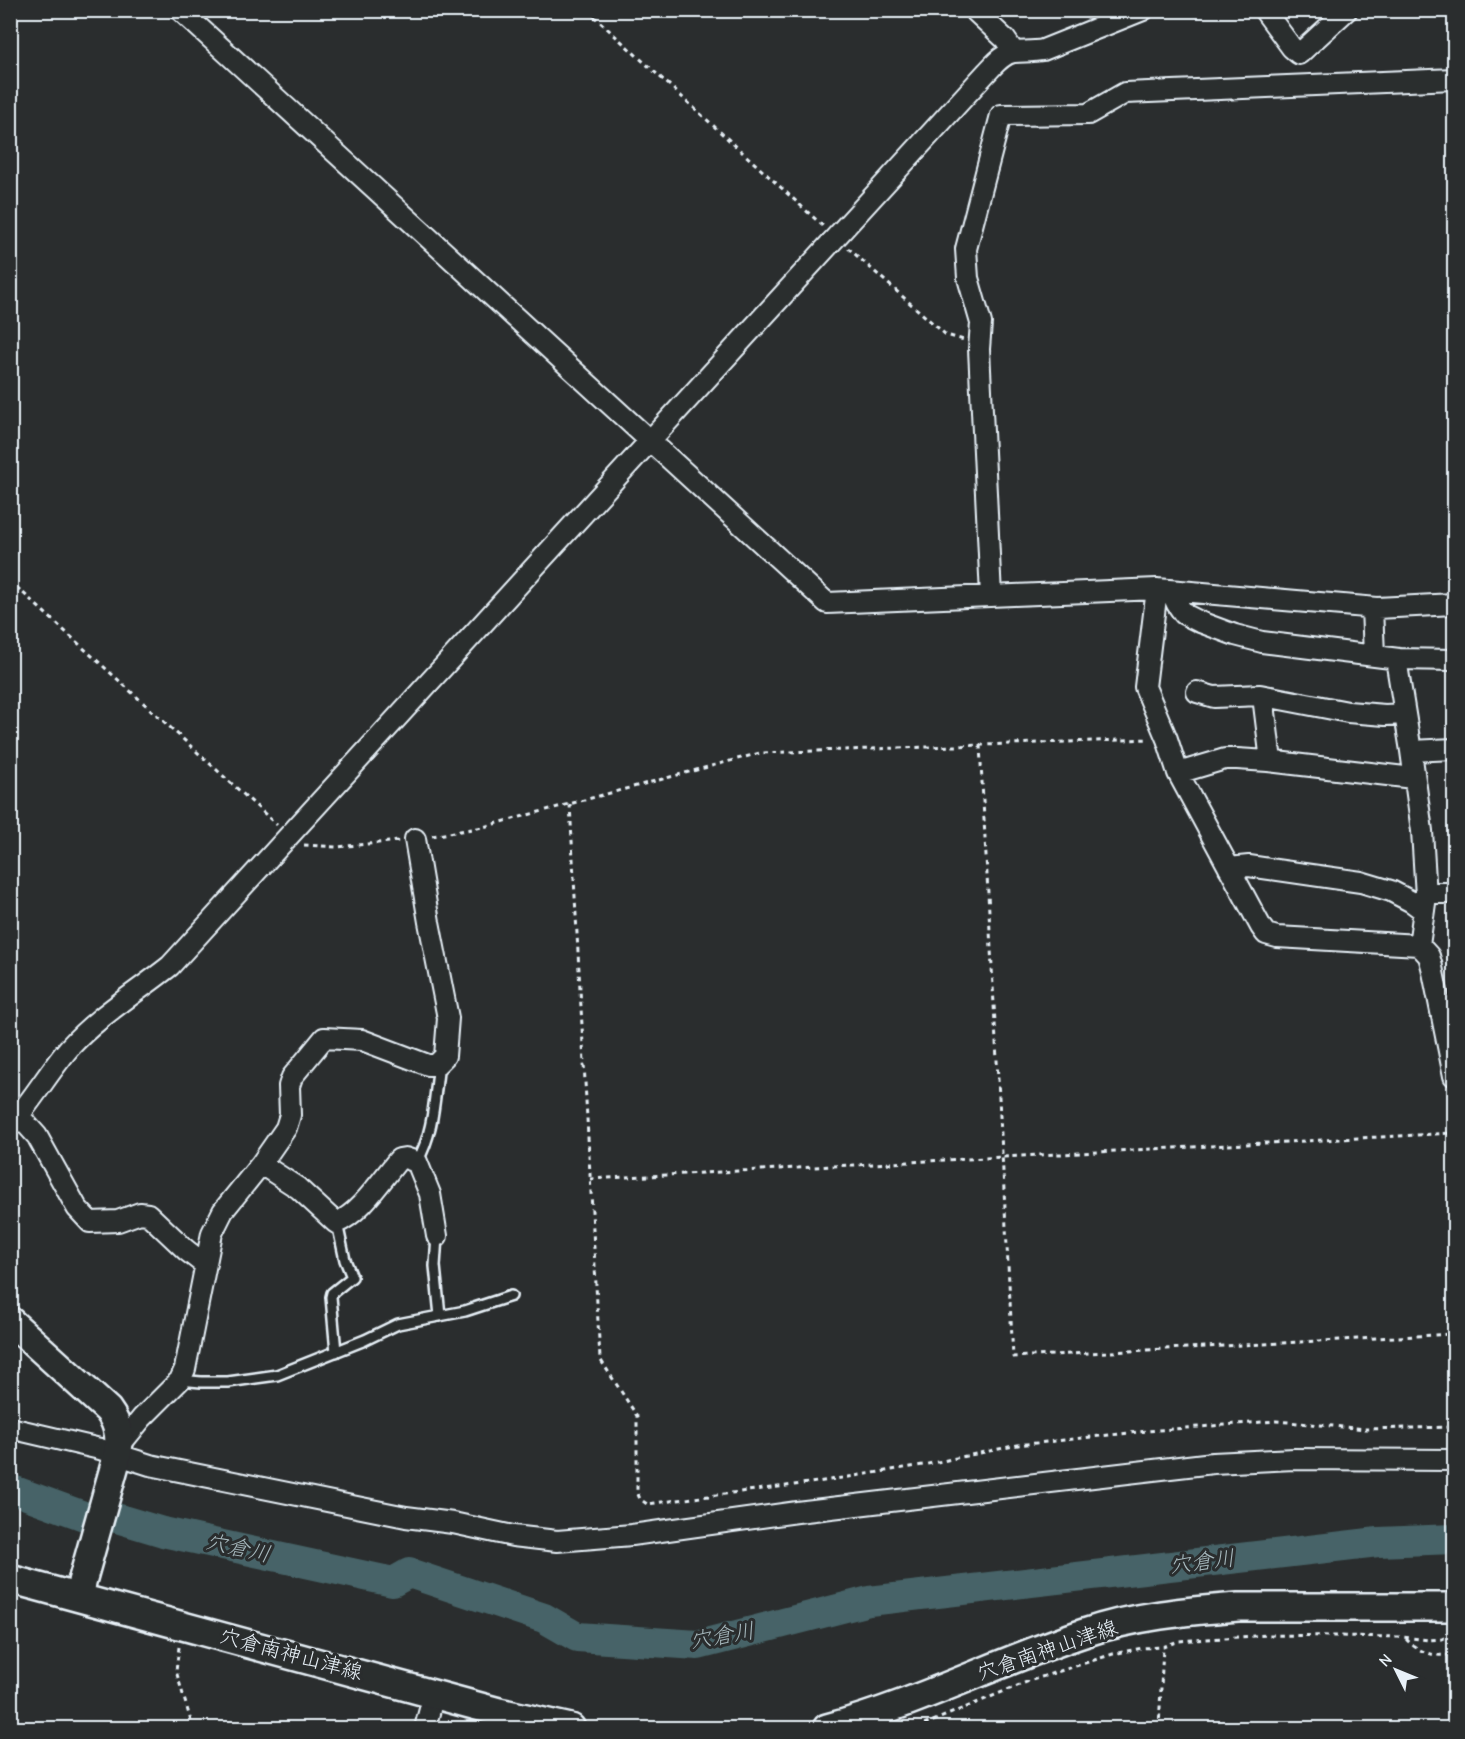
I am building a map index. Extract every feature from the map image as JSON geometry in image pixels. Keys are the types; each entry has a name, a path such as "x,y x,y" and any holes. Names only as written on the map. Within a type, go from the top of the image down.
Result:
{"main road":[{"path":"10,1321 108,1410 119,1431 118,1454 81,1589"},
{"name":"穴倉南神山津線","path":"10,1579 81,1589 184,1625 499,1712 571,1728"},
{"name":"穴倉南神山津線","path":"827,1728 854,1721 929,1694 1000,1664 1086,1632 1145,1618 1238,1607 1455,1607"}],"street":[{"path":"180,10 827,603 1164,590 1372,608 1455,604"},
{"path":"974,10 1005,39 1014,52"},
{"path":"204,1264 148,1214 140,1213 118,1221 90,1222 76,1208 37,1136 15,1121 70,1048 92,1025 170,966 986,73 1006,55 1014,52 1030,53 1043,50 1143,10"},
{"path":"1264,10 1299,54 1308,85"},
{"path":"1299,54 1347,10"},
{"path":"991,596 979,349 981,323 968,278 966,249 1001,115 1088,114 1125,93 1455,79"},
{"path":"1164,590 1184,614 1234,635 1262,642 1396,659 1455,660"},
{"path":"1164,590 1145,687 1167,739 1178,773 1266,934 1277,937 1419,945 1429,956 1446,997 1455,1076"},
{"path":"1372,608 1374,655"},
{"path":"1396,659 1422,831 1424,902 1419,945"},
{"path":"1197,692 1214,697 1263,696 1348,712 1405,714"},
{"path":"1263,696 1271,761"},
{"path":"1411,751 1455,749"},
{"path":"1178,773 1225,759 1271,761 1413,778"},
{"path":"118,1454 142,1418 180,1380 185,1370 204,1264 212,1233 223,1211 261,1164 286,1128 290,1114 289,1086 292,1077 324,1038 363,1040 428,1065 436,1065 445,1056 448,1018 429,922 416,839"},
{"path":"1229,868 1249,866 1361,882 1391,891 1412,902 1424,902 1455,893"},
{"path":"261,1164 298,1188 337,1223 370,1195 399,1160 405,1158 417,1162 430,1194 437,1236"},
{"path":"10,1428 118,1454 150,1465 406,1517 453,1523 513,1536 557,1540 632,1535 809,1510 1213,1463 1294,1459 1455,1460"},
{"path":"425,1728 434,1694"}],"lane":[{"path":"417,1162 431,1127 438,1072 436,1065"},
{"path":"336,1352 332,1297 333,1293 352,1277 345,1260 337,1223"},
{"path":"437,1236 435,1266 440,1316"},
{"path":"180,1380 201,1382 278,1375 398,1324 465,1311 511,1296"}],"path":[{"path":"587,10 946,335 981,342"},
{"path":"10,581 289,836 308,846 337,847 416,839 483,827 760,753 1167,739"},
{"path":"980,745 1013,1356 1455,1334"},
{"path":"570,804 600,1359 637,1416 637,1492 640,1499 647,1504 923,1465 1018,1444 1147,1431 1276,1421 1366,1429 1455,1427"},
{"path":"590,1179 1455,1133"},
{"path":"184,1625 176,1671 193,1728"},
{"path":"916,1728 1029,1682 1113,1654 1142,1648 1163,1647 1178,1641 1269,1635 1405,1637 1429,1640 1442,1639 1455,1634"},
{"path":"1405,1637 1413,1646 1426,1653 1444,1656 1455,1654"},
{"path":"1160,1728 1163,1647"}],"waterway":[{"name":"穴倉川","path":"10,1489 84,1516 113,1517 163,1532 393,1582 409,1573 544,1618 577,1637 698,1645 869,1601 1378,1542 1454,1539"}]}
